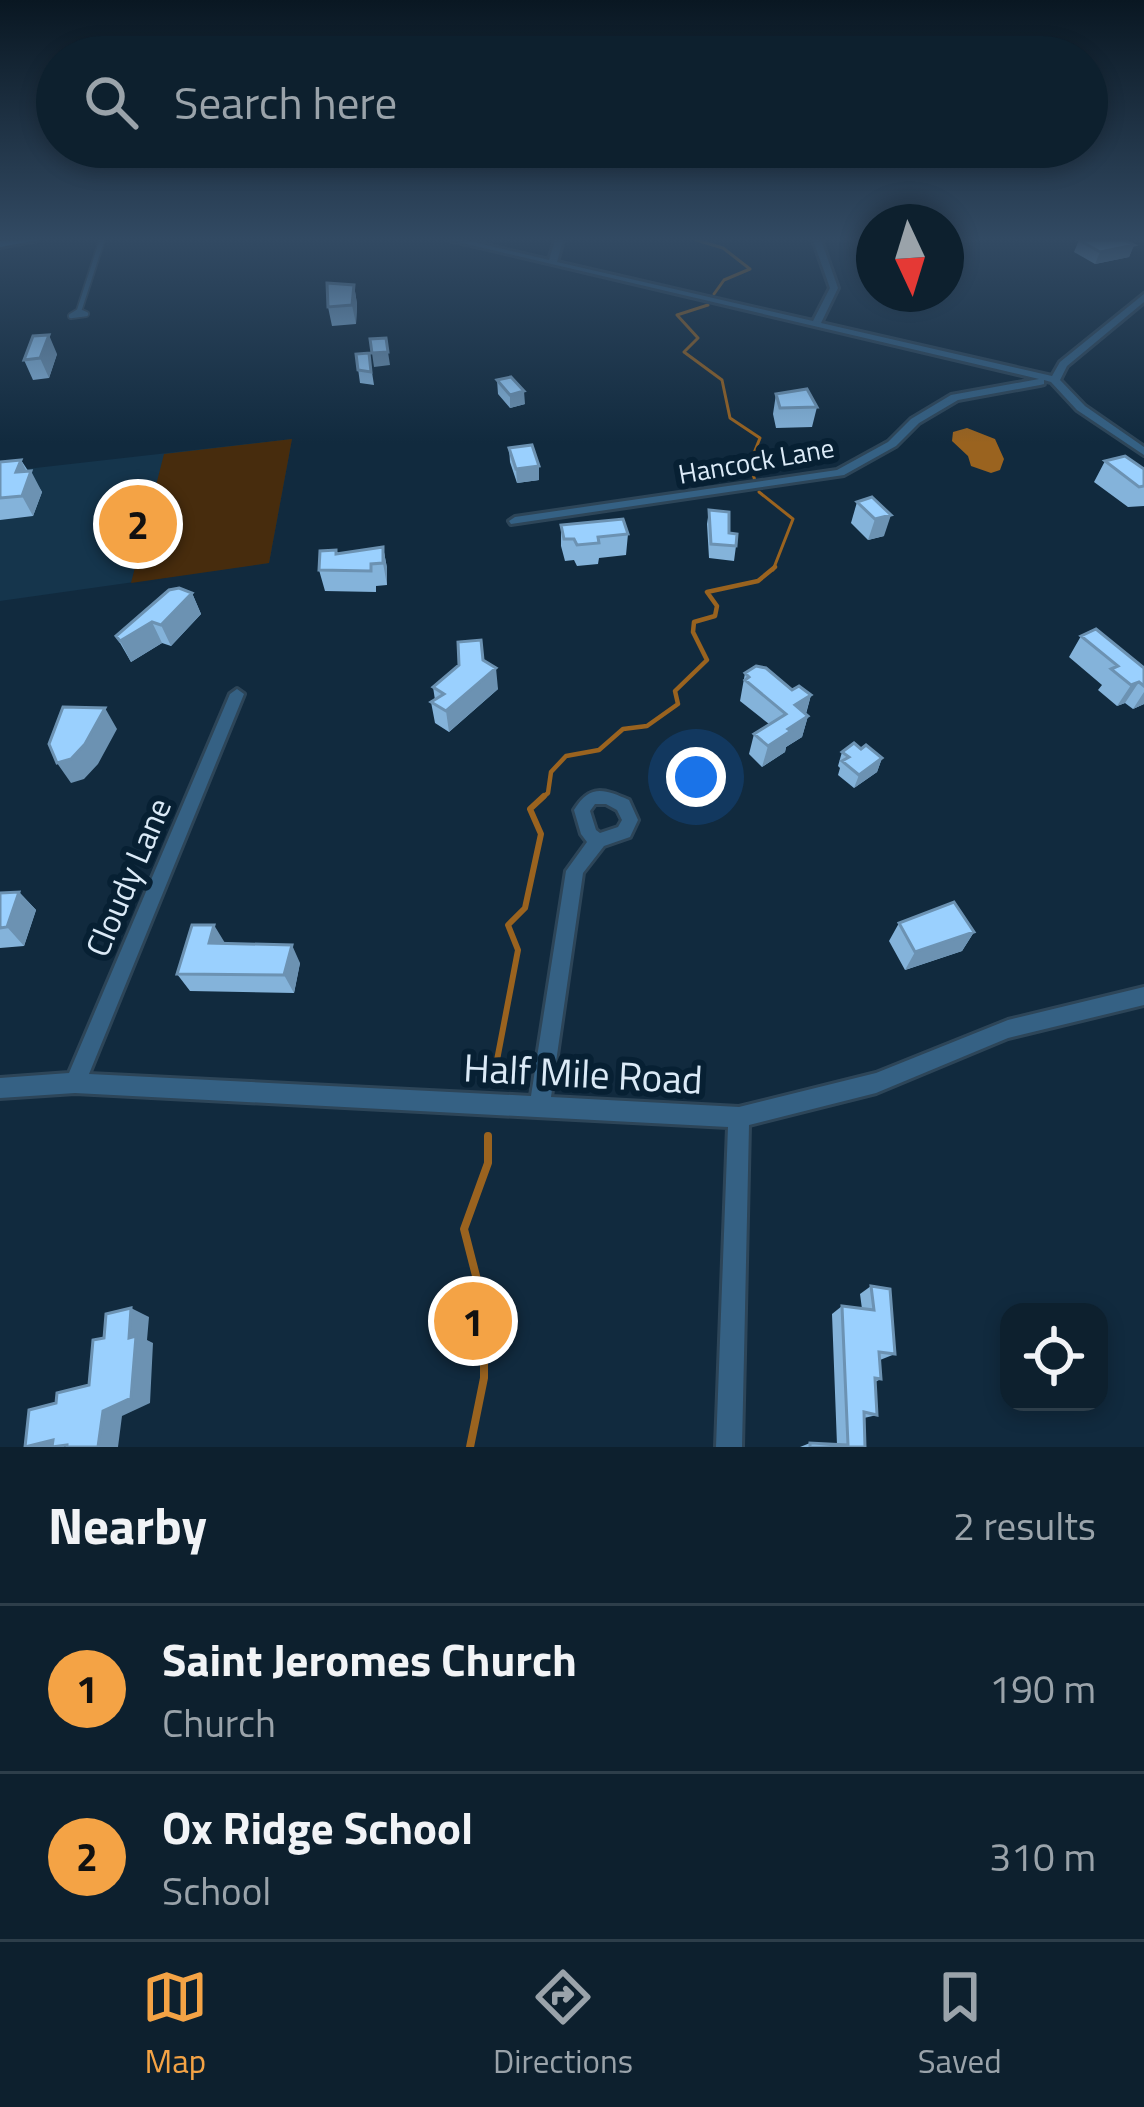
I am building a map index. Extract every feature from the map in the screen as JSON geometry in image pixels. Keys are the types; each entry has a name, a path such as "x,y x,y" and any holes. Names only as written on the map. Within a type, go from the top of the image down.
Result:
{"street":[{"path":"750,308 1055,380 1081,408 1144,452"},
{"path":"816,323 824,308"},
{"path":"1055,380 1063,364 1131,308"},
{"name":"Hancock Lane","path":"515,521 840,472 892,444 915,421 955,397 1055,380"},
{"name":"Cloudy Lane","path":"75,1083 237,694"},
{"path":"539,1108 575,871 598,842"},
{"name":"Half Mile Road","path":"0,1088 75,1083 739,1117 876,1083 1008,1029 1144,996"},
{"path":"729,1447 739,1117"}],"shaded area":[{"path":"967,428 995,439 1004,459 1000,470 991,473 971,466 968,456 952,441 953,432"},
{"path":"292,439 269,563 0,601 0,472"},
{"path":"292,439 269,563 131,583 164,454"}],"building":[{"path":"49,335 40,358 24,360 33,336"},
{"path":"386,338 388,352 372,353 370,339"},
{"path":"369,353 371,372 358,370 356,354"},
{"path":"511,377 524,391 510,395 497,380"},
{"path":"807,389 817,407 780,408 776,394"},
{"path":"532,445 539,466 516,469 509,448"},
{"path":"1125,456 1144,469 1144,486 1105,461"},
{"path":"21,460 16,472 31,471 22,496 0,498 0,462"},
{"path":"872,497 891,515 875,519 857,502"},
{"path":"709,510 729,512 729,533 737,534 736,546 711,544"},
{"path":"623,519 628,534 577,545 574,539 564,539 561,525"},
{"path":"383,547 383,563 371,564 371,571 319,570 320,551 336,550 336,554"},
{"path":"169,590 192,593 161,625 152,622 120,641 116,636"},
{"path":"1096,629 1144,668 1144,686 1139,682 1131,685 1111,669 1118,666 1081,636"},
{"path":"481,640 483,660 496,668 446,711 431,702 444,694 433,687 459,665 458,642"},
{"path":"756,666 766,668 792,690 799,686 811,695 795,705 808,716 768,746 754,734 786,714 745,680 749,677 745,673"},
{"path":"63,707 105,708 85,744 71,759 57,763 49,744"},
{"path":"854,743 861,749 866,745 882,758 859,775 842,761 849,757 842,752"},
{"path":"19,892 7,927 0,928 0,893"},
{"path":"954,902 974,932 915,952 899,923"},
{"path":"192,925 214,925 209,943 292,945 284,975 177,974"},
{"path":"871,1286 890,1289 895,1354 879,1352 877,1415 864,1412 865,1447 810,1447 810,1443 848,1445 842,1306 874,1310"},
{"path":"131,1308 129,1338 136,1336 131,1398 103,1411 98,1447 52,1447 53,1440 25,1447 29,1410 56,1403 57,1393 89,1385 93,1340 104,1338 106,1314"}],"waterway":[{"path":"700,308 677,315 698,338 684,352 722,380 730,418 760,438 750,463 755,481"},
{"path":"759,492 793,519 774,568"},
{"path":"541,799 548,793 551,772 566,756 599,750 623,729 647,726 678,704 675,691 707,660 693,632 694,622 715,616 717,606 707,592 758,581 774,568"},
{"path":"493,1081 518,950 508,925 525,908 541,834 530,809 544,796"},
{"path":"470,1447 484,1378 484,1307 464,1229 488,1163 488,1136"}],"place":[{"name":"Ox Ridge School","path":"138,524"},
{"name":"Saint Jeromes Church","path":"473,1321"}]}
